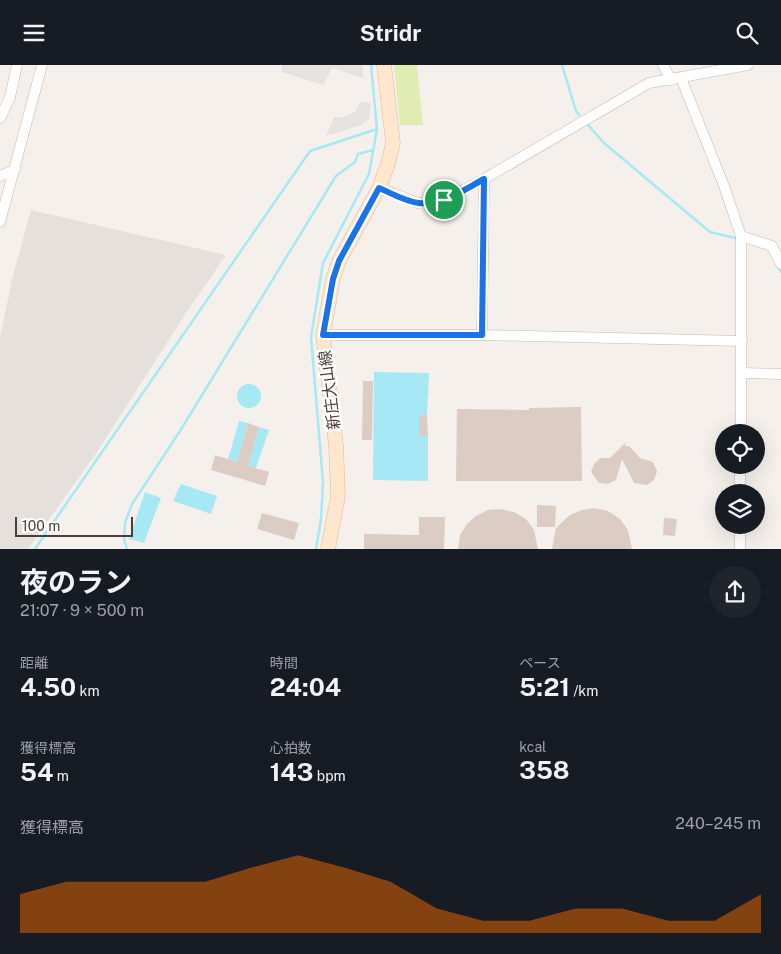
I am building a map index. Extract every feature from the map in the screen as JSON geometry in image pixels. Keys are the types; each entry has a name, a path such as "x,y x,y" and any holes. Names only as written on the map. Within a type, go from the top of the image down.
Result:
{"main road":[{"name":"新庄大山線","path":"328,549 338,497 338,478 323,335 333,279 339,261 379,188 392,143 384,65"}],"street":[{"path":"0,118 10,97 17,65"},
{"path":"0,222 42,65"},
{"path":"662,65 676,79 724,186 742,236 741,424"},
{"path":"379,188 418,203 444,200 484,179 649,83 748,65"},
{"path":"0,176 15,170"},
{"path":"482,335 484,179"},
{"path":"742,236 772,246 781,264"},
{"path":"323,335 482,335 742,341"},
{"path":"742,373 781,374"},
{"path":"740,534 740,549"}],"shaded area":[{"path":"282,65 363,65 363,78 332,68 323,85 282,72"},
{"path":"360,102 371,103 369,119 361,125 326,136 334,117 343,117 355,112"},
{"path":"31,210 226,255 186,313 97,452 28,549 0,549 0,338 12,279"}],"green space":[{"path":"394,65 417,65 423,125 400,125"}],"water":[{"path":"374,372 429,373 427,415 419,415 419,436 428,436 428,481 373,480"},
{"path":"249,384 254,385 260,391 260,401 254,407 249,408 244,407 238,401 237,396 238,391 244,385"},
{"path":"239,421 248,423 237,462 228,459"},
{"path":"259,427 269,430 256,468 248,466"},
{"path":"181,484 217,496 211,514 173,501"},
{"path":"145,492 161,498 144,543 129,539"}],"building":[{"path":"363,381 373,381 372,440 362,440"},
{"path":"581,407 582,481 456,481 457,409 529,410 529,408"},
{"path":"419,415 427,415 428,436 419,437"},
{"path":"248,423 259,427 248,466 269,472 265,486 211,470 215,455 237,462"},
{"path":"626,442 625,446 629,446 640,458 653,462 657,471 654,480 647,485 634,483 622,459 616,480 608,484 599,483 591,472 594,464 600,458 610,458"},
{"path":"537,505 556,506 555,527 537,527"},
{"path":"594,508 608,511 620,519 628,530 632,549 552,549 556,528 570,515"},
{"path":"500,509 514,512 526,519 534,530 538,549 458,549 460,535 467,524 476,516 488,510"},
{"path":"262,513 299,523 294,540 257,529"},
{"path":"419,517 445,517 444,549 364,549 364,534 419,535"},
{"path":"664,518 677,519 675,536 663,535"}],"waterway":[{"path":"316,549 321,520 323,482 311,337 323,263 369,174 377,129 371,65"},
{"path":"562,65 576,111 579,115"},
{"path":"588,125 604,143 710,232 735,238"},
{"path":"35,549 310,151 377,129"},
{"path":"127,549 124,539 125,523 132,504 180,431 336,176 355,162 358,154 373,150"},
{"path":"778,266 781,272"}],"route":[{"path":"484,179 482,335 323,335 333,279 339,261 379,188 418,203 444,200 484,179"}]}
